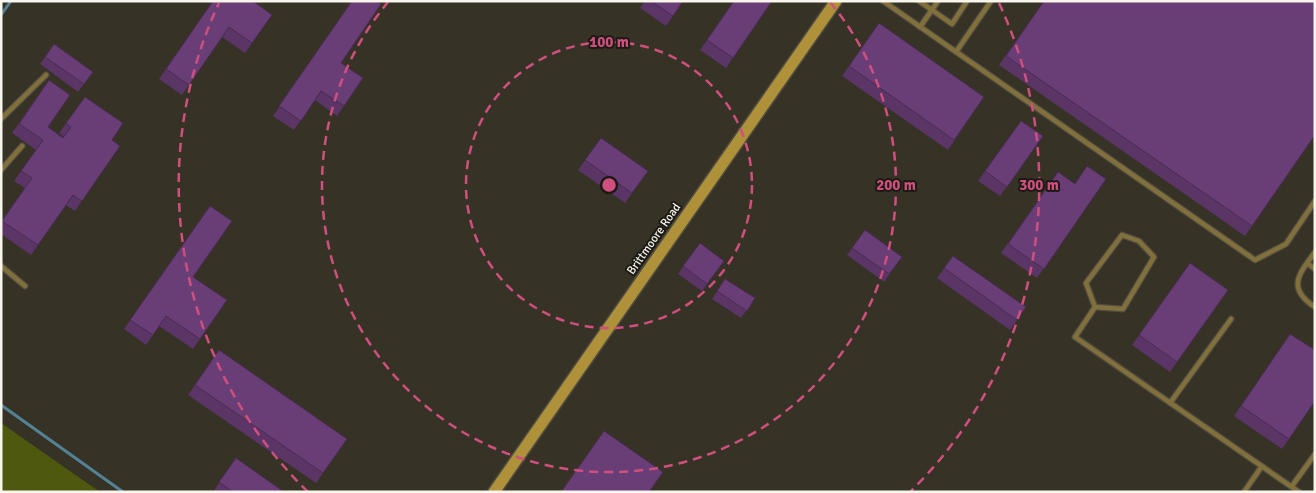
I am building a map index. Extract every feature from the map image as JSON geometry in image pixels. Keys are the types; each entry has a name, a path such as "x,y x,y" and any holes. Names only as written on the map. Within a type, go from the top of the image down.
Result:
{"main road":[{"name":"Brittmoore Road","path":"494,492 836,1"}],"lane":[{"path":"883,1 1255,260 1286,244 1315,200"},
{"path":"919,1 952,24 967,1"},
{"path":"920,27 938,1"},
{"path":"956,52 991,1"},
{"path":"1,118 46,76"},
{"path":"1,170 22,146"},
{"path":"1122,235 1139,242 1154,257 1123,309 1095,307 1086,283 1122,235"},
{"path":"1315,252 1299,274 1297,282 1303,299 1315,307"},
{"path":"1307,263 1315,269"},
{"path":"1,266 25,286"},
{"path":"1095,307 1075,337 1299,492"},
{"path":"1170,403 1231,319"},
{"path":"1292,486 1315,454"},
{"path":"1244,492 1262,466"}],"green space":[{"path":"1,423 100,492 1,492"}],"building":[{"path":"213,1 253,1 272,15 252,43 229,27 189,85 166,69"},
{"path":"352,1 377,1 381,4 341,63 363,78 344,106 321,91 301,121 279,106"},
{"path":"651,1 683,1 673,16"},
{"path":"734,1 772,1 733,58 707,40"},
{"path":"1044,1 1315,1 1315,135 1252,226 1006,56"},
{"path":"879,23 984,97 954,140 849,66"},
{"path":"54,44 93,72 84,84 45,57"},
{"path":"49,80 70,95 48,127 63,138 71,127 66,123 85,97 123,123 112,140 120,146 82,201 73,195 38,245 2,221 32,178 21,171 43,140 19,124"},
{"path":"1021,121 1043,136 1007,187 985,171"},
{"path":"601,138 648,171 632,193 585,160"},
{"path":"1087,166 1106,179 1044,269 1008,244 1058,172 1075,184"},
{"path":"210,206 232,221 193,277 227,300 200,339 166,316 153,335 130,320"},
{"path":"865,230 902,257 889,274 852,248"},
{"path":"700,243 724,261 707,284 683,266"},
{"path":"953,256 1026,307 1017,320 944,268"},
{"path":"1190,263 1228,290 1177,362 1139,335"},
{"path":"725,279 755,298 747,311 717,291"},
{"path":"1290,334 1315,350 1315,401 1289,439 1241,406"},
{"path":"219,350 347,439 323,473 195,385"},
{"path":"604,431 663,472 649,492 561,492"},
{"path":"236,458 284,492 233,492 219,482"}],"waterway":[{"path":"1,15 11,1"},
{"path":"1,405 123,492"}]}
